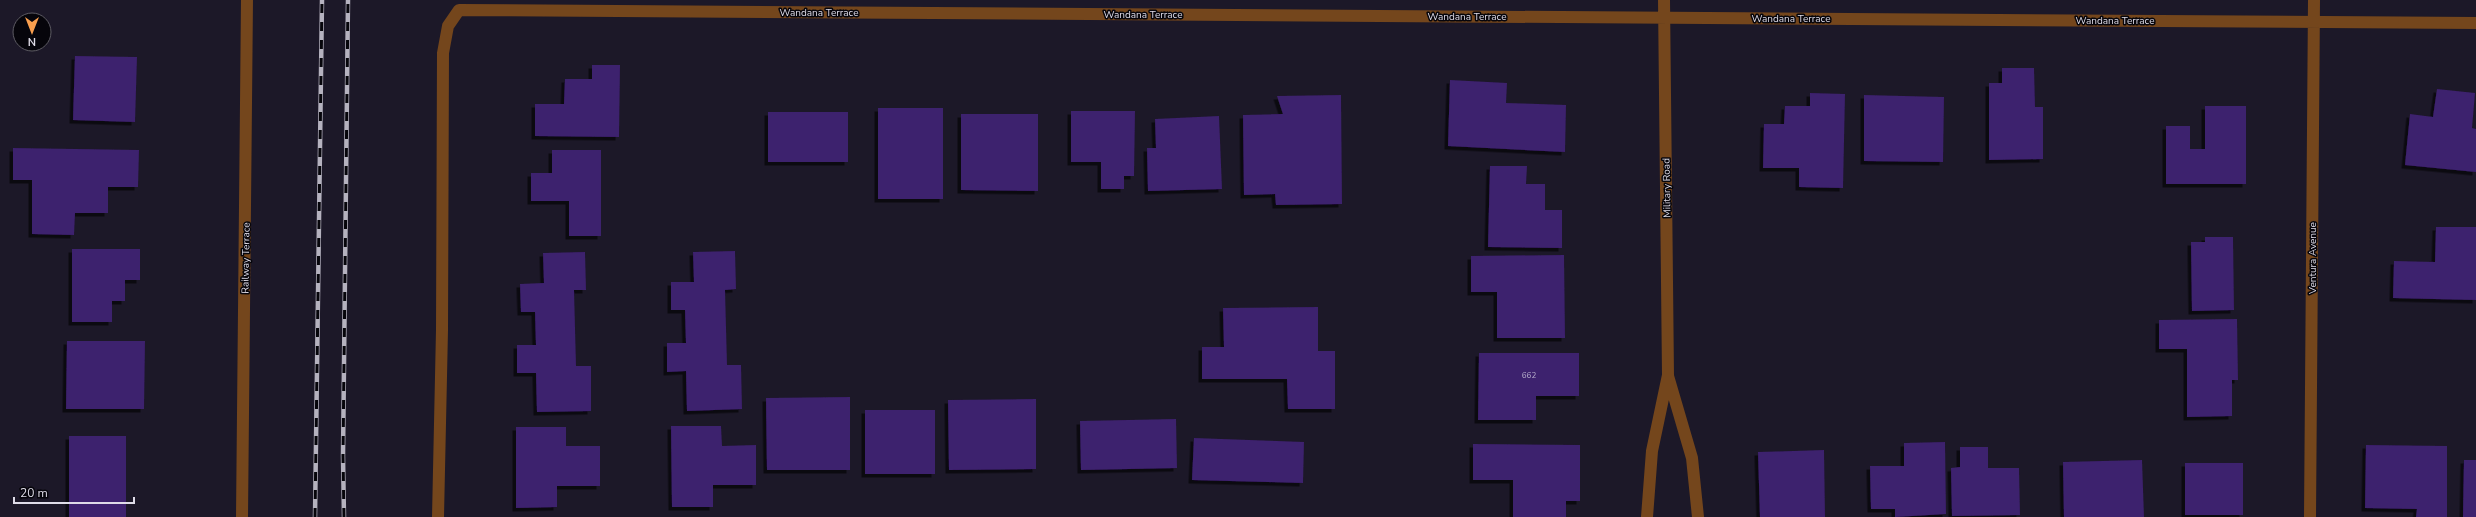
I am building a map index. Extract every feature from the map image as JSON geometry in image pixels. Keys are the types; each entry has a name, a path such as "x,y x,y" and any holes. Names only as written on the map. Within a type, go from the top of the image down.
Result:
{"street":[{"name":"Railway Terrace","path":"242,517 247,0"},
{"name":"Military Road","path":"1647,517 1652,451 1668,375 1664,0"},
{"name":"Ventura Avenue","path":"2310,517 2314,0"},
{"name":"Wandana Terrace","path":"438,517 442,330 443,53 448,26 459,10 2476,23"},
{"name":"Military Road","path":"1668,375 1692,458 1698,517"}],"building":[{"path":"75,56 137,57 135,122 73,120"},
{"path":"592,65 620,65 619,137 535,136 535,104 564,104 565,79 592,79"},
{"path":"2002,68 2034,68 2035,107 2043,107 2043,159 1989,160 1989,83 2002,83"},
{"path":"1450,80 1507,83 1506,103 1566,105 1565,152 1448,146"},
{"path":"2437,89 2475,93 2472,128 2476,129 2476,172 2405,165 2410,114 2433,117"},
{"path":"1810,93 1845,94 1843,188 1799,187 1799,168 1763,168 1764,124 1784,124 1785,106 1810,106"},
{"path":"1341,95 1342,204 1276,205 1275,194 1244,195 1243,115 1283,114 1277,96"},
{"path":"1864,95 1944,97 1943,162 1864,161"},
{"path":"2205,106 2246,106 2246,184 2166,184 2166,126 2190,126 2190,149 2205,149"},
{"path":"878,108 943,108 943,199 878,199"},
{"path":"1071,111 1135,111 1134,176 1124,176 1124,189 1101,189 1101,162 1071,162"},
{"path":"768,112 848,112 848,162 768,162"},
{"path":"961,114 1038,114 1038,191 961,190"},
{"path":"1219,116 1222,189 1148,191 1147,148 1156,148 1155,119"},
{"path":"13,148 139,150 138,187 108,187 108,213 75,213 74,235 32,234 32,180 13,180"},
{"path":"552,150 601,150 601,236 569,236 569,201 531,201 531,173 552,173"},
{"path":"1490,166 1527,166 1526,184 1545,184 1545,210 1562,210 1562,248 1488,247"},
{"path":"2436,227 2476,227 2476,300 2393,298 2394,261 2435,262"},
{"path":"2205,237 2233,237 2234,310 2192,311 2191,242 2205,242"},
{"path":"72,249 140,249 140,280 125,280 125,301 112,301 112,322 72,322"},
{"path":"735,251 736,289 725,290 727,365 741,365 742,409 687,411 686,371 667,372 667,343 686,343 685,310 671,310 671,282 694,282 693,252"},
{"path":"585,252 586,290 574,290 576,366 591,366 591,411 537,412 536,373 517,373 517,345 536,345 535,312 521,312 520,284 544,283 543,253"},
{"path":"1564,255 1565,338 1497,338 1497,292 1471,292 1471,256"},
{"path":"1318,307 1318,351 1335,351 1335,409 1288,409 1287,379 1202,379 1202,347 1224,347 1223,308"},
{"path":"2237,319 2238,380 2232,380 2232,416 2187,417 2187,349 2159,349 2159,320"},
{"path":"67,341 145,341 144,409 66,409"},
{"path":"1479,353 1579,353 1579,396 1536,396 1536,420 1478,420"},
{"path":"850,397 850,470 767,470 766,398"},
{"path":"1036,399 1036,469 949,470 948,400"},
{"path":"865,410 935,410 935,474 865,474"},
{"path":"1176,419 1177,468 1081,470 1080,421"},
{"path":"671,426 721,426 722,446 756,445 756,485 713,485 713,507 672,507"},
{"path":"516,427 566,427 566,446 600,446 600,486 557,486 557,507 516,508"},
{"path":"69,436 126,436 126,517 69,517"},
{"path":"1194,438 1304,442 1303,483 1192,480"},
{"path":"1945,442 1946,514 1895,517 1895,509 1871,509 1870,466 1904,466 1904,443"},
{"path":"1473,444 1580,445 1580,501 1566,501 1566,517 1513,517 1513,480 1473,480"},
{"path":"2366,445 2447,446 2447,517 2416,517 2417,509 2365,508"},
{"path":"1960,447 1988,447 1988,468 2019,468 2020,515 1952,516 1951,468 1960,467"},
{"path":"1824,450 1825,517 1760,517 1758,452"},
{"path":"2142,460 2144,517 2064,517 2063,462"},
{"path":"2464,460 2476,460 2476,517 2463,517"},
{"path":"2185,463 2243,463 2243,515 2185,515"}],"railway":[{"path":"315,517 322,0"},
{"path":"344,517 343,456 348,0"}]}
